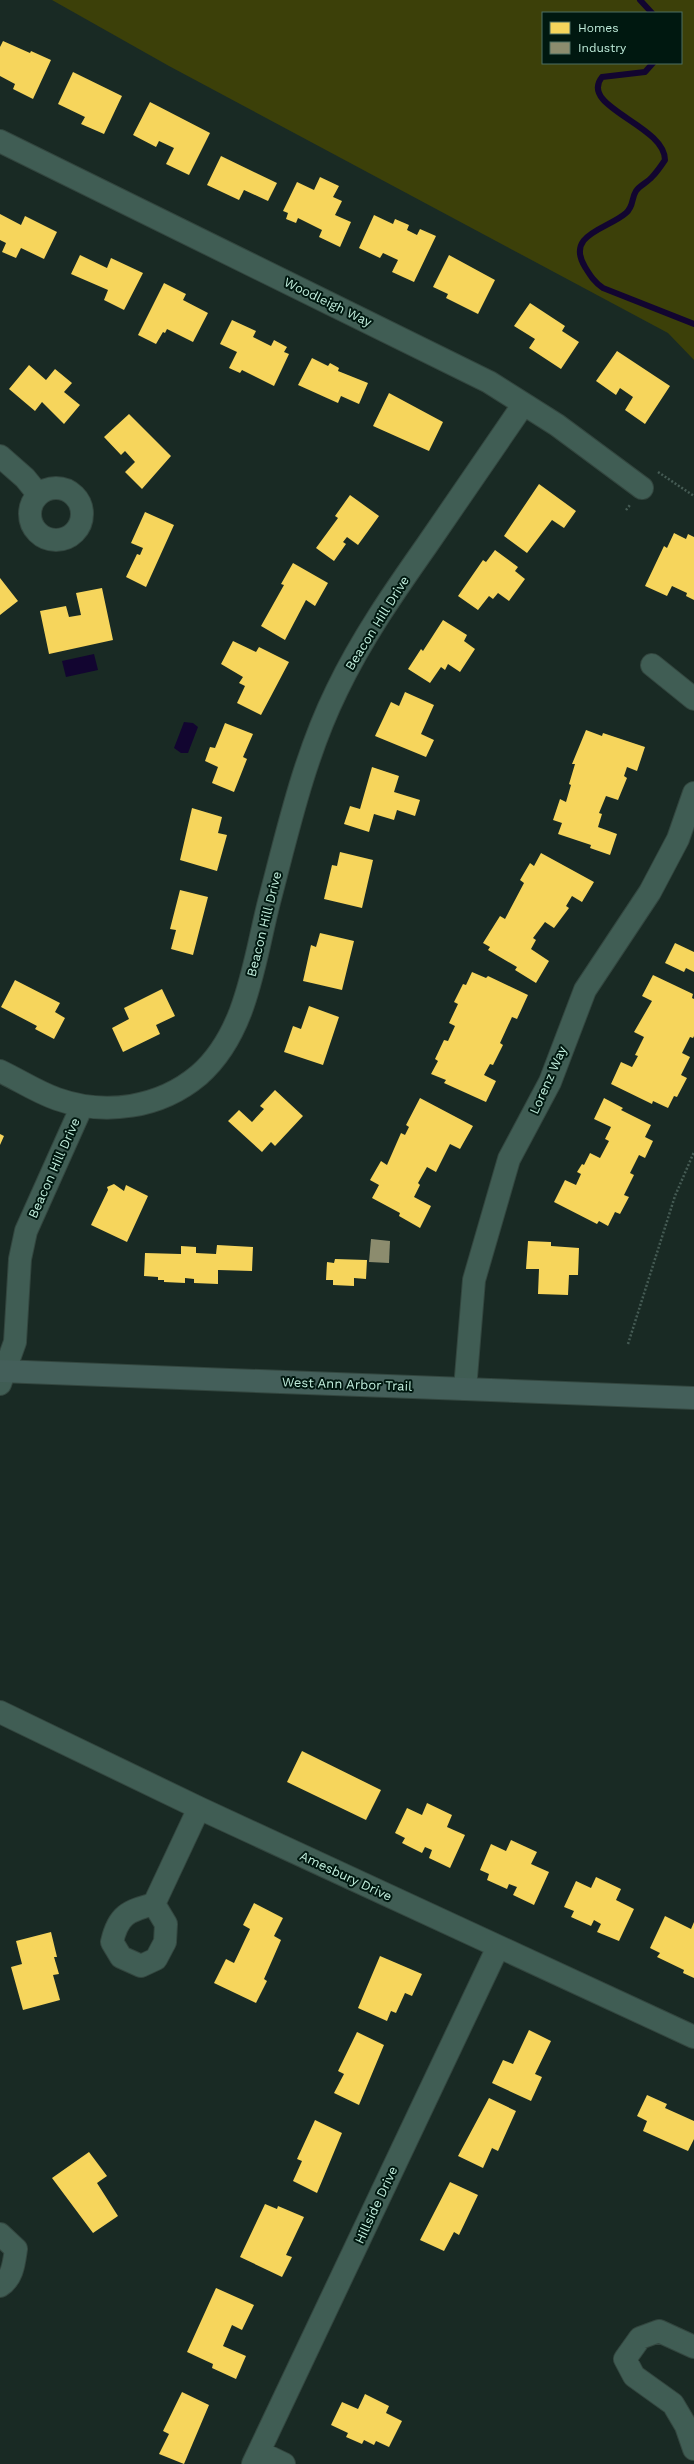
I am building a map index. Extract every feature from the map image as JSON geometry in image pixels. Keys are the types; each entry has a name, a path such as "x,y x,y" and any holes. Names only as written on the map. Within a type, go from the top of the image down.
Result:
{"street":[{"name":"Woodleigh Way","path":"0,141 421,347 489,382 556,425 642,488"},
{"name":"Beacon Hill Drive","path":"1,1376 15,1342 20,1259 26,1231 82,1106 126,1107 164,1097 198,1075 226,1044 243,1006 303,776 336,691 360,646 386,604 523,405"},
{"path":"0,456 25,478 38,494"},
{"path":"652,665 694,699"},
{"name":"Lorenz Way","path":"465,1389 474,1280 509,1160 550,1082 585,990 650,892 678,839 694,793"},
{"path":"0,1071 51,1096 82,1106"},
{"name":"West Ann Arbor Trail","path":"1,1376 465,1389 694,1398"},
{"name":"Amesbury Drive","path":"0,1712 200,1808 694,2037"},
{"path":"154,1904 200,1808"},
{"name":"Hillside Drive","path":"256,2458 498,1947"},
{"path":"0,2234 16,2249 13,2267 5,2283 0,2286"},
{"path":"694,2347 659,2331 640,2338 625,2359 634,2376 673,2404 686,2426 694,2449"},
{"path":"256,2458 284,2464"}],"path":[{"path":"654,470 694,496"},
{"path":"628,1344 675,1196 694,1152"}],"green space":[{"path":"52,0 694,0 694,360 668,333 169,66"}],"shaded area":[{"path":"94,654 98,670 66,677 62,661"},
{"path":"184,722 193,723 198,727 188,753 181,753 174,748"}],"building: Homes":[{"path":"3,41 30,53 31,51 51,60 33,99 13,89 15,84 0,76 0,47"},
{"path":"73,72 122,96 104,134 81,124 85,117 58,104"},
{"path":"150,102 210,133 189,175 166,164 174,148 159,141 156,147 133,135"},
{"path":"221,156 277,183 268,201 244,190 239,200 207,185"},
{"path":"320,177 339,186 333,197 342,201 335,215 351,222 340,247 319,237 322,230 298,218 296,223 286,219 288,213 283,211 297,182 314,190"},
{"path":"0,214 21,225 25,216 57,232 44,259 21,248 16,258 2,252 6,243 0,240"},
{"path":"374,215 393,224 395,219 409,225 407,230 417,235 420,229 436,236 414,282 392,272 398,260 383,253 380,258 359,248"},
{"path":"80,255 107,268 111,258 143,273 124,310 104,300 108,290 71,274"},
{"path":"449,255 495,280 478,314 446,298 448,294 433,287"},
{"path":"164,283 186,294 183,300 208,313 193,342 167,329 165,333 163,332 156,344 138,335"},
{"path":"530,303 565,326 562,331 579,342 561,369 529,348 535,339 514,326"},
{"path":"232,320 256,331 253,337 271,346 274,340 287,347 284,352 289,354 274,386 242,370 240,373 229,368 237,352 220,344"},
{"path":"617,351 670,386 645,424 625,410 633,397 620,388 616,395 596,381"},
{"path":"312,358 328,366 330,363 339,368 338,371 368,383 359,404 341,396 338,403 298,385"},
{"path":"29,365 46,380 55,369 72,383 64,392 80,405 64,424 42,402 35,411 9,389"},
{"path":"389,393 443,422 429,451 373,426"},
{"path":"129,414 171,456 142,489 125,472 135,462 125,451 121,455 104,437"},
{"path":"539,484 576,511 564,528 552,520 527,553 504,536"},
{"path":"350,495 379,516 358,545 347,537 343,542 346,544 334,561 316,548 338,518 335,516"},
{"path":"145,512 174,525 146,587 126,577 137,554 140,555 143,548 131,543"},
{"path":"674,533 686,539 688,534 694,537 694,600 686,596 687,593 672,586 667,596 645,586 664,546 667,548"},
{"path":"495,550 518,567 515,571 525,579 509,601 498,593 493,599 489,596 478,610 458,596 483,560 486,562"},
{"path":"293,563 328,583 315,606 306,600 285,640 261,626 284,585 281,584"},
{"path":"0,578 18,601 0,615"},
{"path":"102,588 113,640 49,654 40,611 66,606 69,617 81,615 76,593"},
{"path":"443,620 467,635 464,641 475,649 460,672 448,664 445,670 441,667 430,683 408,669 421,649 423,651"},
{"path":"233,641 256,652 259,647 289,662 261,715 237,703 245,686 239,683 243,677 221,664"},
{"path":"405,692 434,705 421,734 434,740 426,757 375,736 391,702 399,706"},
{"path":"225,723 253,734 243,757 247,759 234,792 212,783 218,767 205,761 210,747 215,748"},
{"path":"586,730 602,736 603,733 645,747 637,771 627,767 624,776 627,778 618,800 606,796 599,813 602,814 598,827 617,834 610,855 590,848 591,845 558,834 562,823 553,820 560,799 566,802 571,785 569,784 575,764 572,764"},
{"path":"372,767 399,776 394,792 420,800 415,816 397,810 394,820 374,814 369,832 344,824 350,806 360,809"},
{"path":"192,808 222,817 218,833 227,835 217,871 180,860"},
{"path":"340,852 373,860 362,908 324,899 332,865 337,866"},
{"path":"541,853 594,882 582,902 572,896 566,906 569,908 554,928 545,922 533,938 536,940 531,949 549,961 536,983 515,970 517,967 488,950 490,947 483,943 500,916 505,919 524,883 520,880 530,863 534,866"},
{"path":"180,890 208,897 193,955 171,949 176,930 170,929"},
{"path":"320,933 354,941 342,990 303,981 311,945 316,947"},
{"path":"675,943 694,952 694,972 686,968 684,972 665,963"},
{"path":"472,972 486,978 488,976 528,995 517,1019 512,1017 500,1043 503,1045 493,1065 490,1064 484,1075 496,1081 486,1102 444,1083 446,1080 431,1074 438,1061 435,1059 444,1040 448,1041 455,1026 449,1023 458,1004 454,1002 463,984 466,985"},
{"path":"653,975 693,994 692,998 694,999 694,1036 693,1038 690,1037 682,1053 690,1057 681,1075 687,1078 677,1097 674,1096 668,1108 653,1101 652,1104 611,1084 621,1062 632,1067 638,1056 635,1055 644,1037 634,1032 652,1001 642,996"},
{"path":"15,980 60,1003 55,1012 65,1018 54,1039 35,1029 37,1026 1,1007"},
{"path":"162,989 175,1016 156,1025 160,1034 123,1052 112,1028 129,1019 124,1008"},
{"path":"309,1006 339,1017 323,1065 284,1052 293,1026 301,1029"},
{"path":"275,1090 303,1116 275,1146 271,1142 262,1152 228,1121 239,1110 252,1122 264,1109 260,1106"},
{"path":"420,1098 473,1126 460,1149 450,1144 436,1172 427,1167 418,1183 420,1185 414,1197 431,1206 420,1228 399,1216 400,1213 372,1198 379,1185 370,1180 381,1161 387,1165 401,1133 405,1135 409,1127 406,1125"},
{"path":"604,1098 623,1108 621,1110 651,1125 645,1137 653,1141 645,1158 639,1155 630,1173 634,1175 624,1195 629,1197 620,1214 615,1212 608,1226 599,1221 597,1224 554,1202 565,1180 576,1185 581,1174 577,1172 582,1164 584,1165 590,1153 600,1158 609,1141 605,1139 611,1127 594,1119"},
{"path":"0,1134 4,1136 0,1145"},
{"path":"114,1184 124,1191 126,1185 148,1196 127,1242 91,1225 108,1190 107,1187"},
{"path":"528,1241 551,1242 551,1246 579,1248 578,1275 569,1275 568,1295 538,1294 539,1269 526,1269"},
{"path":"217,1245 253,1247 252,1271 218,1270 218,1284 194,1283 194,1279 185,1278 185,1283 164,1282 164,1280 158,1280 158,1277 144,1276 145,1253 181,1254 181,1246 196,1247 196,1253 216,1254"},
{"path":"335,1259 367,1260 366,1279 354,1278 354,1286 333,1285 333,1280 326,1280 327,1262 334,1263"},
{"path":"302,1751 381,1790 366,1820 287,1782"},
{"path":"427,1803 452,1815 447,1827 465,1835 450,1868 429,1858 432,1850 425,1847 422,1853 402,1843 405,1838 395,1833 407,1808 422,1815"},
{"path":"511,1840 537,1852 531,1864 549,1872 534,1905 513,1895 517,1887 509,1884 507,1889 487,1880 489,1874 480,1870 491,1844 506,1851"},
{"path":"596,1877 621,1889 616,1900 634,1909 619,1941 597,1932 601,1924 594,1920 591,1926 571,1917 574,1911 564,1907 576,1881 591,1888"},
{"path":"254,1903 283,1918 274,1936 281,1940 264,1979 267,1981 256,2003 214,1983 226,1959 234,1963 250,1929 243,1925"},
{"path":"665,1916 691,1929 694,1922 694,1978 683,1973 684,1970 657,1957 660,1953 650,1948"},
{"path":"51,1932 57,1957 54,1957 59,1974 53,1975 60,2000 23,2010 11,1967 22,1964 16,1941"},
{"path":"380,1956 422,1974 412,1996 405,1993 396,2013 391,2011 387,2021 358,2008"},
{"path":"529,2030 551,2041 535,2074 542,2077 531,2101 492,2083 503,2060 513,2064"},
{"path":"357,2032 384,2045 359,2105 334,2093 344,2074 338,2071"},
{"path":"647,2095 667,2104 665,2108 694,2121 694,2139 688,2151 643,2131 647,2121 637,2116"},
{"path":"489,2098 516,2111 498,2151 492,2148 483,2168 458,2156"},
{"path":"315,2120 342,2133 317,2193 293,2181 302,2161 297,2159"},
{"path":"89,2152 107,2176 97,2183 118,2216 93,2233 52,2178"},
{"path":"450,2182 478,2195 459,2235 454,2232 444,2251 420,2240"},
{"path":"265,2204 277,2209 278,2206 304,2217 286,2255 292,2257 282,2277 240,2257"},
{"path":"216,2288 254,2305 242,2330 232,2325 223,2346 246,2356 236,2379 212,2368 213,2364 187,2352"},
{"path":"182,2392 209,2405 184,2464 159,2454 169,2434 163,2431"},
{"path":"365,2394 389,2406 386,2413 402,2421 389,2447 376,2441 374,2445 364,2440 362,2444 346,2437 348,2433 331,2425 342,2402 358,2409"}],"building: Industry":[{"path":"371,1239 390,1241 389,1263 369,1262"}],"waterway":[{"path":"640,0 651,12"},
{"path":"652,64 645,72 602,77 598,88 602,98 611,107 652,136 661,148 665,160 654,175 636,191 630,208 626,213 600,228 584,240 580,247 580,256 591,276 603,288 694,324"}]}
